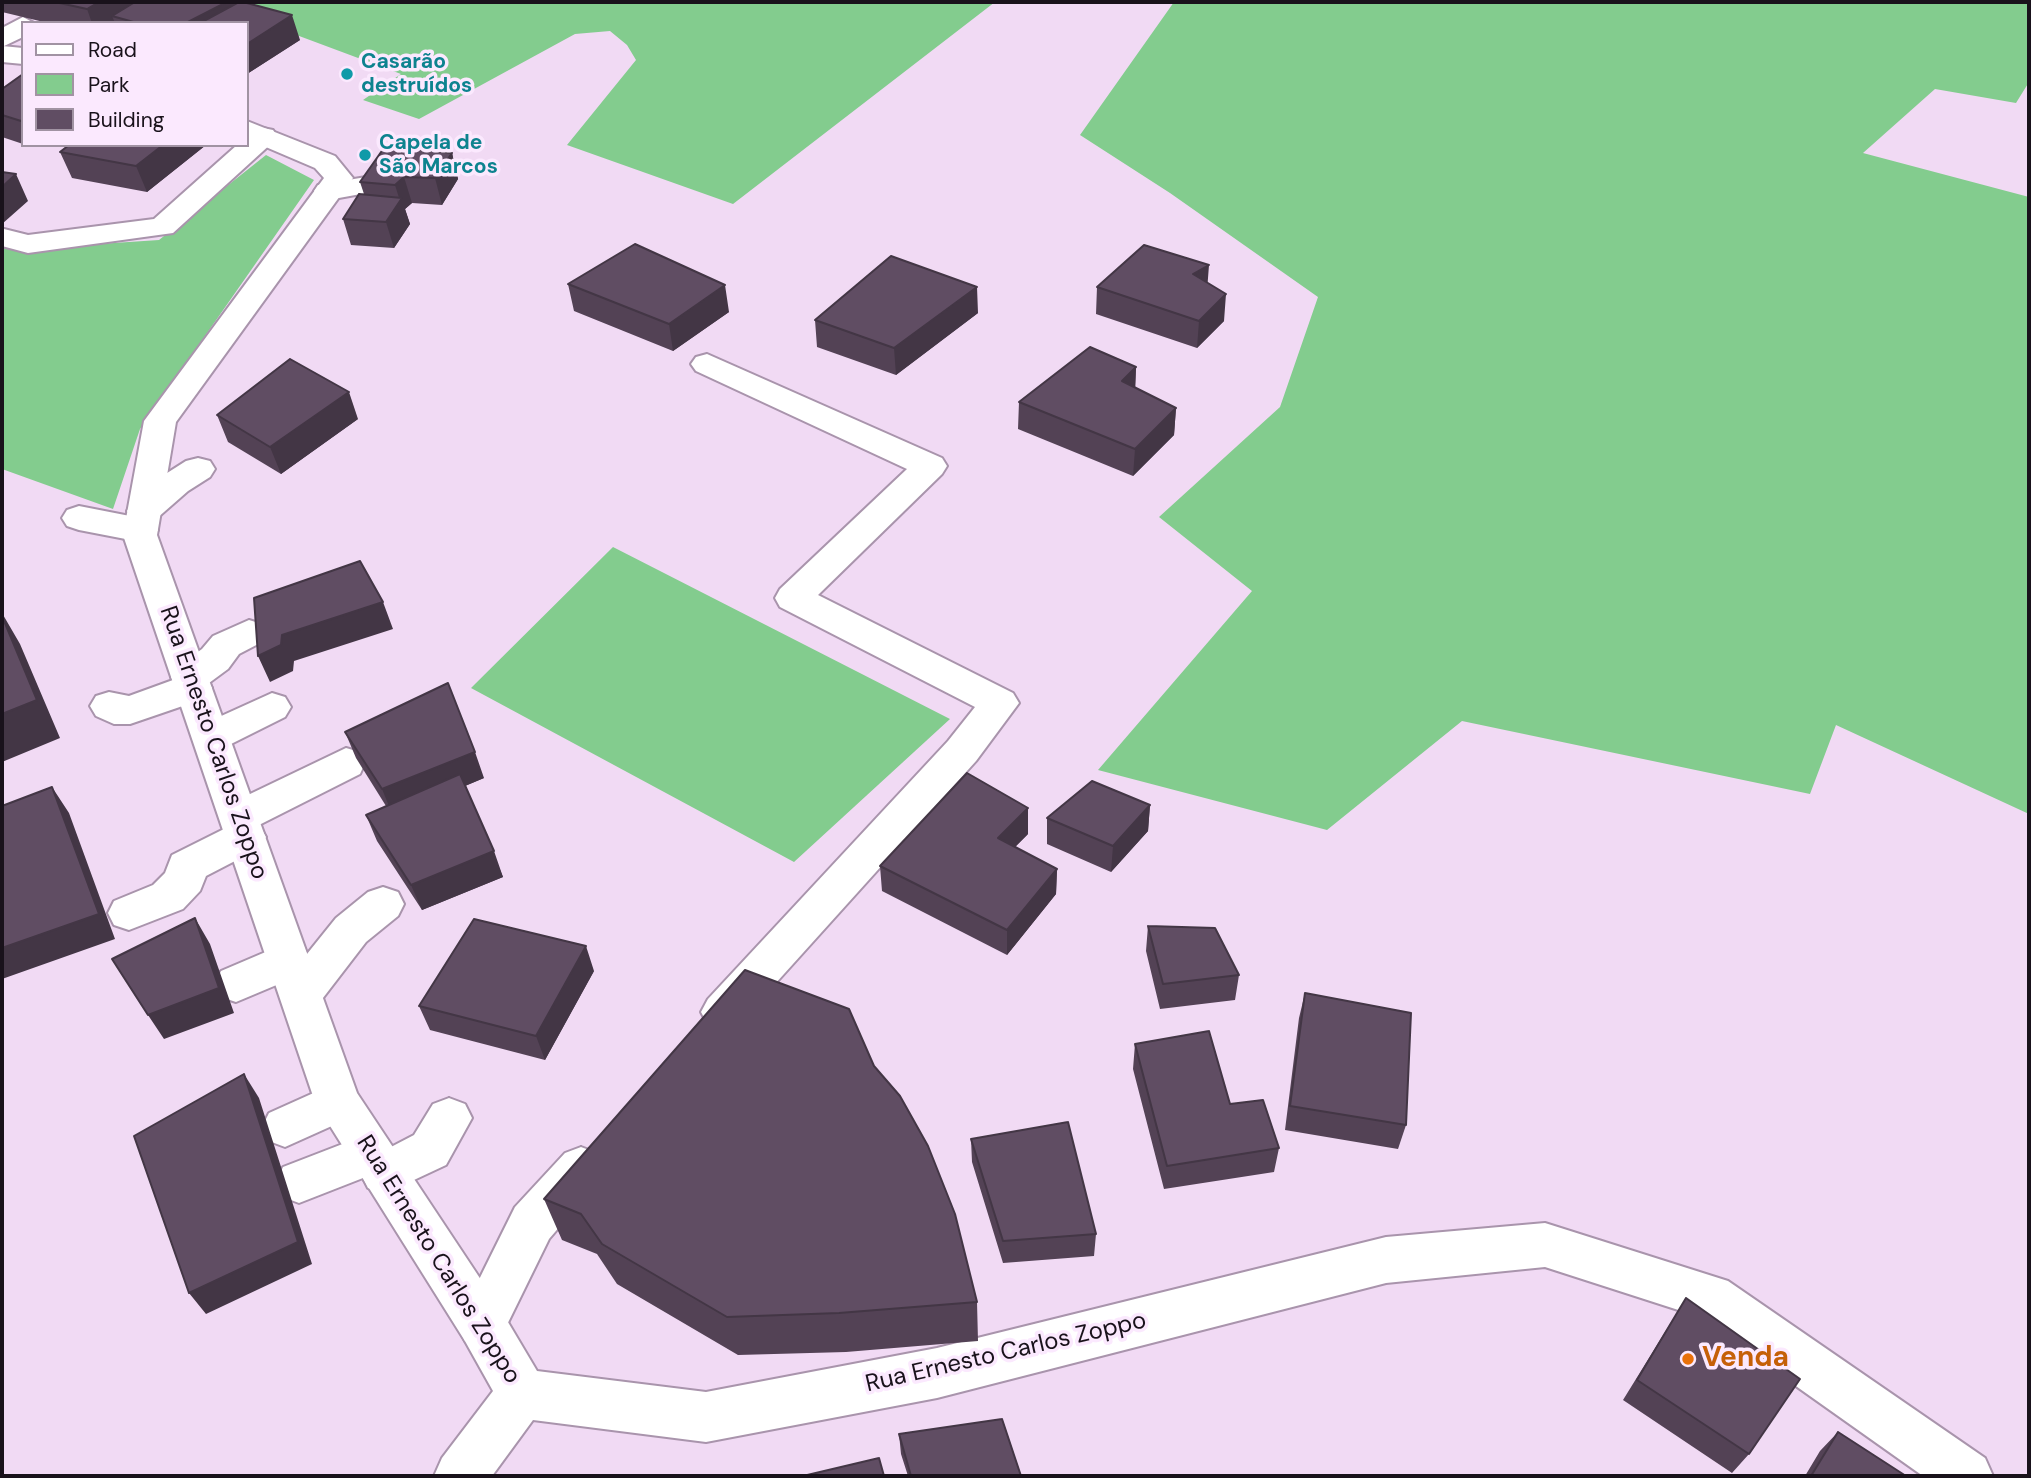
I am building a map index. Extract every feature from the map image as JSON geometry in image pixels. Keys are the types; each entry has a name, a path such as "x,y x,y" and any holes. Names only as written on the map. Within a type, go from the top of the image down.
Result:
{"street":[{"path":"2,39 21,26"},
{"path":"2,54 21,56"},
{"path":"255,132 326,162 339,178 328,191"},
{"path":"4,238 29,244 163,227 240,147"},
{"path":"328,191 378,183"},
{"name":"Rua Ernesto Carlos Zoppo","path":"328,191 160,421 140,535 338,1102 482,1324 522,1394 706,1417 937,1373 1387,1260 1545,1245 1711,1297 1967,1476"},
{"path":"695,1042 962,751 1000,703 793,598 930,466 707,364"},
{"path":"79,518 143,521 176,483 198,469"},
{"path":"109,706 114,710 130,710 192,682 226,645 249,633"},
{"path":"211,737 272,708"},
{"path":"129,912 168,897 185,879 186,867 243,827 346,763"},
{"path":"236,984 295,977 383,904"},
{"path":"285,1127 338,1102"},
{"path":"299,1182 430,1150 449,1118"},
{"path":"482,1324 532,1223 604,1142"},
{"path":"460,1476 522,1394"}],"green space":[{"path":"208,2 995,2 733,204 567,145 636,60 627,45 610,31 575,34 419,119 363,100 401,74"},
{"path":"1174,2 2029,2 2029,82 2016,103 1935,89 1863,153 2029,197 2029,814 1836,725 1810,794 1462,721 1327,830 1098,770 1252,591 1159,517 1280,407 1318,297 1170,193 1080,135"},
{"path":"266,155 314,180 140,429 113,509 2,469 2,245 23,249 159,240"},
{"path":"613,547 950,719 794,862 471,688"}],"building":[{"path":"55,2 99,2 87,9"},
{"path":"135,2 227,2 190,21 130,21 112,16"},
{"path":"239,2 292,15 248,43 248,21 204,21"},
{"path":"21,75 21,121 2,115 2,89"},
{"path":"386,145 452,153 435,178 404,177 395,185 360,182"},
{"path":"66,147 160,147 136,166 60,152"},
{"path":"2,172 16,174 2,187"},
{"path":"359,194 402,198 386,222 343,219"},
{"path":"635,244 725,285 669,324 568,284"},
{"path":"1144,245 1209,265 1193,274 1226,294 1199,321 1097,287"},
{"path":"891,256 977,287 894,348 815,320"},
{"path":"1090,347 1136,367 1122,381 1176,408 1135,449 1019,402"},
{"path":"290,359 349,392 270,447 217,415"},
{"path":"360,561 383,602 282,635 281,645 258,656 254,598"},
{"path":"2,616 37,700 2,714"},
{"path":"448,683 475,752 382,789 345,732"},
{"path":"967,773 1028,808 998,838 1057,869 1007,930 880,866"},
{"path":"460,774 494,851 411,885 366,815"},
{"path":"1092,781 1150,805 1113,846 1047,818"},
{"path":"52,787 99,914 2,948 2,806"},
{"path":"195,918 219,988 148,1015 112,959"},
{"path":"474,919 586,946 536,1036 419,1006"},
{"path":"1148,926 1215,928 1239,975 1163,984"},
{"path":"745,970 849,1009 874,1066 900,1096 928,1146 955,1214 977,1302 839,1313 727,1317 602,1244 581,1214 544,1199"},
{"path":"1305,993 1411,1013 1406,1125 1290,1106"},
{"path":"1209,1031 1230,1104 1263,1100 1279,1148 1167,1166 1135,1044"},
{"path":"244,1074 298,1242 189,1293 134,1136"},
{"path":"1068,1122 1096,1234 1003,1241 971,1139"},
{"name":"Venda","path":"1686,1298 1800,1379 1749,1454 1637,1380"},
{"path":"1002,1419 1021,1476 911,1476 899,1434"},
{"path":"1838,1432 1906,1476 1811,1476"},
{"path":"879,1458 884,1476 803,1476"}],"place":[{"name":"Casarão destruídos","path":"347,74"},
{"name":"Capela de São Marcos","path":"365,155"},
{"name":"Venda","path":"1688,1359"}]}
